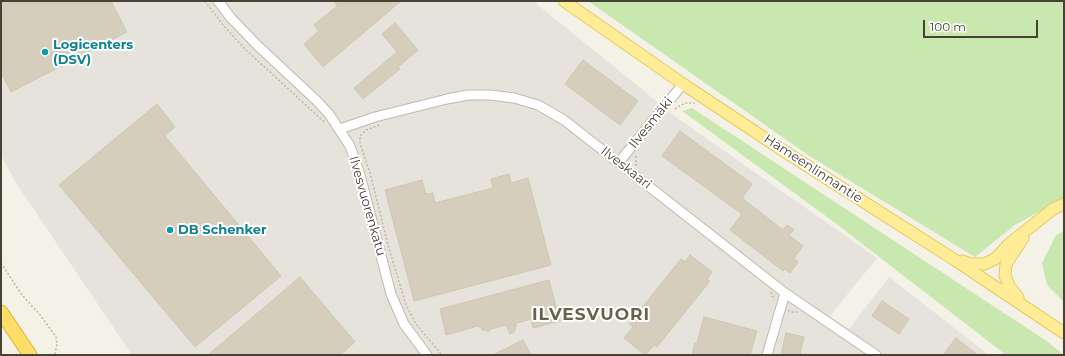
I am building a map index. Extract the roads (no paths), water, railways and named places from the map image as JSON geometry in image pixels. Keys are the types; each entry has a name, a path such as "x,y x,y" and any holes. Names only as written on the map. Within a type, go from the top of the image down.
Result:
{"highway":[{"path":"1,312 30,355"}],"main road":[{"name":"Hämeenlinnantie","path":"564,1 701,96 790,155 1032,310 1064,333"},
{"path":"955,260 971,264 984,264 995,258 1009,244 1053,209 1064,204"},
{"path":"1031,227 1006,264 1005,275 1009,286 1014,293 1032,310"}],"street":[{"name":"Ilvesvuorenkatu","path":"218,1 231,18 257,45 321,105 329,114 350,146 360,175 391,294 404,324 427,355"},
{"name":"Ilvesmäki","path":"619,162 683,84"},
{"name":"Ilveskaari","path":"340,130 375,117 468,95 514,98 538,105 564,120 785,293 876,355"},
{"path":"767,355 785,293"}],"place":[{"name":"Logicenters (DSV)","path":"45,52"},
{"name":"DB Schenker","path":"170,230"}],"district":[{"name":"ILVESVUORI","path":"591,315"}]}
